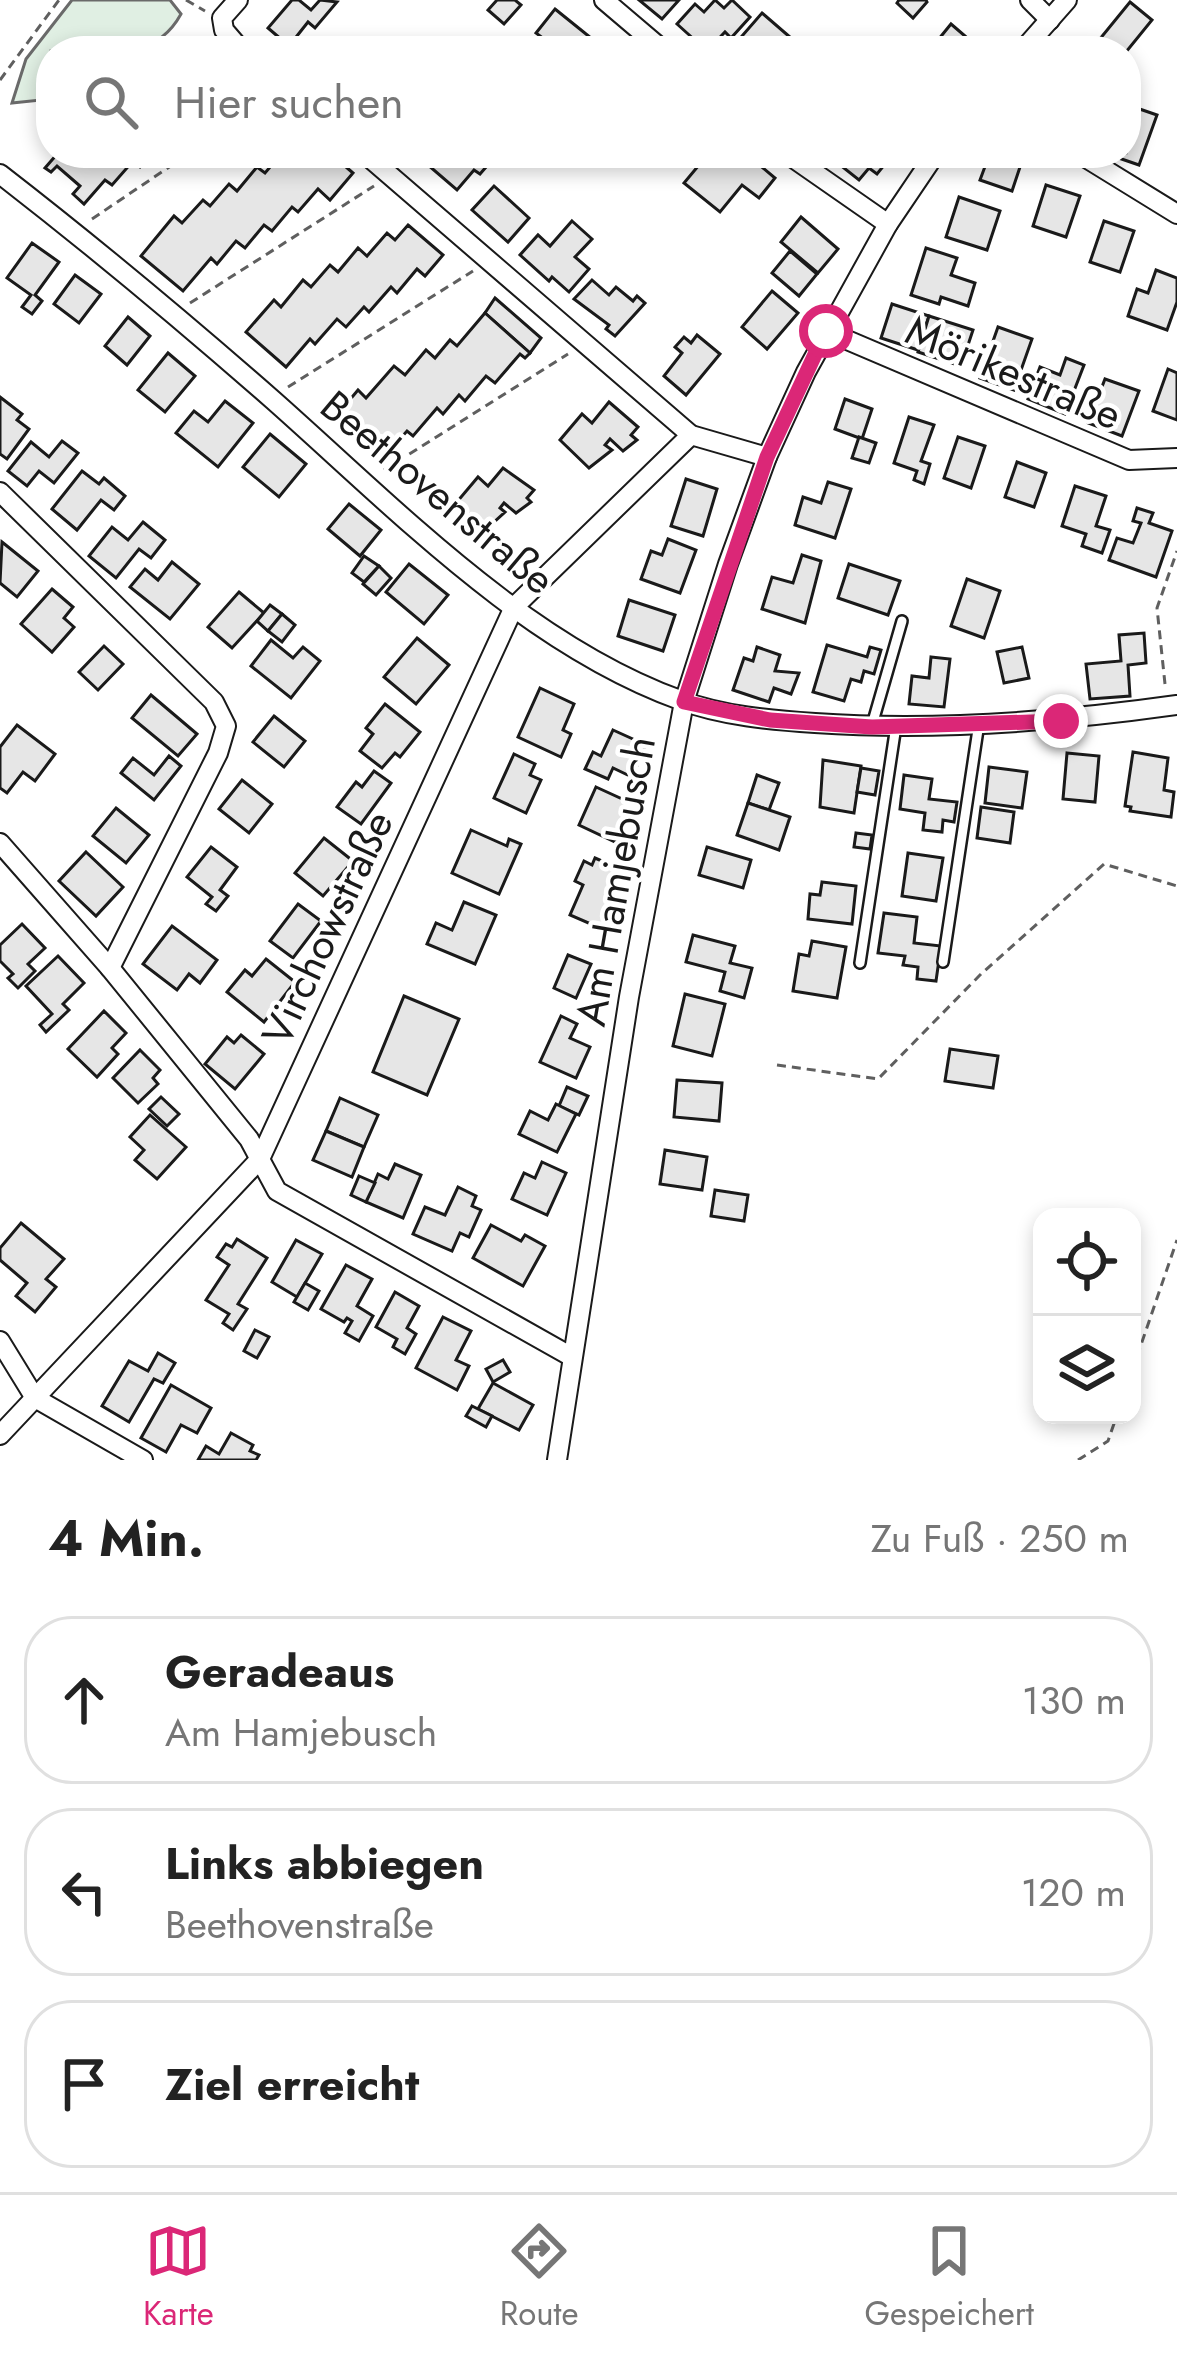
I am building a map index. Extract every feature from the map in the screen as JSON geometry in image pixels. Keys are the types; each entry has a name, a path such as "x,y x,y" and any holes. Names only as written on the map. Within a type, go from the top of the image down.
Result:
{"street":[{"path":"229,36 222,18 238,0"},
{"path":"604,0 646,36"},
{"path":"1030,0 1050,20"},
{"path":"1036,36 1067,0"},
{"path":"382,168 691,435 767,457"},
{"path":"808,168 888,224"},
{"name":"Am Hamjebusch","path":"556,1460 633,974 684,702 767,457 826,331 926,168"},
{"path":"1102,168 1177,214"},
{"name":"Beethovenstraße","path":"0,174 514,607 624,677 684,702 770,720 872,727 1061,721 1172,706"},
{"name":"Mörikestraße","path":"826,331 1129,460 1177,458"},
{"name":"Virchowstraße","path":"0,1435 260,1159 514,607 691,435"},
{"path":"0,492 214,702 226,726 218,753 110,968"},
{"path":"0,843 249,1138 277,1191 572,1357"},
{"path":"0,1341 35,1398 143,1460"}],"lane":[{"path":"872,727 902,621"},
{"path":"943,962 979,723"},
{"path":"860,963 896,726"}],"path":[{"path":"0,80 58,0"},
{"path":"73,231 168,168"},
{"path":"170,315 391,175"},
{"path":"270,398 489,260"},
{"path":"364,483 585,343"},
{"path":"1172,706 1157,608 1177,551"},
{"path":"777,1065 878,1079 1011,946 1104,863 1177,886"},
{"path":"1141,1345 1177,1240"},
{"path":"1078,1460 1108,1442 1114,1424"}],"green space":[{"path":"72,0 170,0 181,14 162,36 44,36"},
{"path":"36,46 36,101 12,103 26,59"}],"building":[{"path":"292,0 311,10 320,0 337,2 315,28 308,22 297,36 277,36 268,28"},
{"path":"497,0 515,0 521,5 504,24 488,10"},
{"path":"639,0 679,0 662,19"},
{"path":"715,0 724,8 732,0 750,17 733,36 725,32 690,36 677,24 695,4 704,12"},
{"path":"899,0 926,0 927,2 913,18"},
{"path":"1130,2 1152,20 1139,36 1102,36"},
{"path":"555,9 589,36 540,36 536,33"},
{"path":"762,13 789,36 742,36"},
{"path":"951,24 965,36 941,36"},
{"path":"1141,109 1157,115 1141,159"},
{"path":"59,168 127,168 112,185 105,180 84,204 73,194 80,186"},
{"path":"256,168 265,173 269,168 347,168 353,173 330,200 318,189 298,212 292,207 272,231 264,225 245,248 236,241 217,264 211,258 183,291 141,256 174,216 182,223 203,200 210,206 229,184 237,191"},
{"path":"431,168 485,168 480,174 474,170 457,190"},
{"path":"696,168 763,168 775,178 759,198 742,185 720,212 684,183"},
{"path":"844,168 869,168 859,180"},
{"path":"984,168 1020,168 1012,191 980,180"},
{"path":"1046,185 1080,196 1066,237 1033,226"},
{"path":"494,186 529,218 508,242 472,210"},
{"path":"959,197 1000,211 987,250 946,237"},
{"path":"801,217 838,249 818,273 781,242"},
{"path":"572,221 592,239 575,257 589,269 569,292 520,255 538,235 550,246"},
{"path":"1104,221 1134,231 1120,272 1090,262"},
{"path":"408,225 443,255 425,276 417,269 397,293 391,287 369,312 364,307 346,327 337,319 315,344 310,339 286,367 246,332 274,300 281,307 303,280 311,287 330,265 338,272 358,248 367,256 387,233 395,240"},
{"path":"32,243 59,262 35,295 42,301 32,314 22,307 31,295 7,278"},
{"path":"926,248 957,258 951,275 975,283 968,306 941,297 939,304 911,295"},
{"path":"790,251 817,274 799,296 772,273"},
{"path":"1156,270 1177,278 1177,302 1167,330 1128,316 1137,289 1148,293"},
{"path":"75,275 101,294 79,323 54,304"},
{"path":"592,280 609,295 616,287 633,301 637,296 645,303 615,336 606,329 609,325 574,299"},
{"path":"772,291 798,313 767,349 742,327"},
{"path":"495,298 541,338 530,353 485,313"},
{"path":"892,304 929,316 918,350 881,338"},
{"path":"485,313 530,353 525,358 520,354 495,383 486,376 465,401 459,395 443,414 437,408 413,436 407,431 385,456 337,415 358,390 366,398 394,366 405,375 426,350 435,358 450,340 457,346"},
{"path":"929,316 973,330 961,366 918,352"},
{"path":"128,317 150,336 127,365 105,346"},
{"path":"998,327 1032,339 1014,390 980,378"},
{"path":"697,335 720,354 686,395 664,376 682,353 675,347 684,337 691,343"},
{"path":"168,353 195,376 165,412 138,390"},
{"path":"1066,358 1084,365 1065,414 1028,399 1040,367 1060,375"},
{"path":"1168,369 1177,373 1177,420 1153,411"},
{"path":"1105,379 1139,391 1122,436 1088,423"},
{"path":"0,397 22,414 17,420 29,429 7,459 0,454"},
{"path":"845,399 872,409 862,439 835,429"},
{"path":"225,401 253,423 218,467 176,433 194,411 208,422"},
{"path":"609,402 638,427 631,435 637,440 623,451 610,439 605,445 612,450 589,468 560,440 582,414 592,423"},
{"path":"909,417 934,425 921,461 930,464 924,484 914,480 917,471 894,463"},
{"path":"270,434 306,464 279,497 243,467"},
{"path":"859,437 876,443 869,463 852,458"},
{"path":"958,437 985,446 971,488 944,478"},
{"path":"62,441 78,453 54,483 39,471 27,486 8,471 31,442 49,457"},
{"path":"1017,462 1046,473 1034,507 1005,497"},
{"path":"503,468 534,490 527,498 531,502 516,513 504,503 500,508 505,512 483,532 456,503 478,477 488,486"},
{"path":"82,471 99,484 104,478 125,496 114,510 101,500 77,530 52,509"},
{"path":"686,479 717,489 703,536 671,526"},
{"path":"828,482 851,489 835,538 795,525 803,497 821,503"},
{"path":"1075,486 1106,496 1096,526 1110,530 1102,553 1082,546 1086,534 1062,526"},
{"path":"349,504 381,530 360,556 328,529"},
{"path":"1137,508 1153,513 1149,523 1172,531 1156,577 1109,560 1117,538 1133,543 1141,523 1133,521"},
{"path":"143,522 165,540 151,558 139,549 116,578 89,556 112,527 128,540"},
{"path":"668,539 696,550 680,593 641,579 651,551 662,555"},
{"path":"2,542 38,571 17,597 0,583"},
{"path":"802,555 821,561 805,623 762,609 772,577 793,583"},
{"path":"364,556 379,566 364,582 352,573"},
{"path":"172,562 199,584 170,619 130,587 145,569 158,580"},
{"path":"409,564 448,595 424,624 386,592"},
{"path":"849,564 900,581 888,615 838,598"},
{"path":"379,566 391,578 376,595 363,584"},
{"path":"967,579 1000,591 984,638 951,626"},
{"path":"52,589 73,607 64,618 74,627 52,652 21,624"},
{"path":"239,592 264,613 232,648 208,627"},
{"path":"629,600 675,615 663,651 618,636"},
{"path":"270,605 282,614 268,631 257,621"},
{"path":"282,614 295,625 282,642 268,631"},
{"path":"1144,633 1146,663 1128,665 1130,696 1090,699 1086,664 1121,661 1119,635"},
{"path":"417,638 449,665 416,704 384,677"},
{"path":"271,640 293,658 303,647 320,661 291,698 251,666"},
{"path":"827,645 867,657 870,647 881,650 874,674 864,671 861,682 851,679 844,701 813,692"},
{"path":"104,646 123,664 98,690 79,672"},
{"path":"757,647 780,655 775,671 799,673 791,694 774,688 769,702 733,690 744,658 753,661"},
{"path":"1022,647 1029,678 1004,683 997,652"},
{"path":"931,657 950,659 944,707 909,704 912,676 929,678"},
{"path":"540,688 574,704 563,730 571,734 561,757 518,737"},
{"path":"151,695 197,734 178,756 132,718"},
{"path":"385,704 420,732 400,757 395,753 382,768 360,751 373,734 366,728"},
{"path":"274,716 305,741 284,767 253,742"},
{"path":"17,725 55,754 35,781 23,772 7,793 0,788 0,747"},
{"path":"613,730 646,745 632,777 613,768 608,779 585,769 593,752 601,756"},
{"path":"1133,752 1168,758 1164,790 1174,792 1171,817 1130,811 1125,806"},
{"path":"1067,753 1099,756 1095,802 1063,799"},
{"path":"514,754 535,764 530,775 541,780 526,813 494,798"},
{"path":"169,756 181,766 154,800 121,773 133,758 154,775"},
{"path":"823,760 861,766 854,813 820,807"},
{"path":"989,767 1027,772 1022,808 985,803"},
{"path":"861,768 879,771 875,795 857,792"},
{"path":"374,771 391,783 361,824 337,807 356,782 362,787"},
{"path":"757,775 779,783 769,810 748,803"},
{"path":"904,775 932,779 929,799 957,802 954,822 943,820 942,832 923,830 925,813 900,809"},
{"path":"242,780 272,804 249,833 219,809"},
{"path":"596,787 633,804 615,842 579,825"},
{"path":"748,803 790,817 779,850 737,835"},
{"path":"981,807 1014,812 1010,843 977,838"},
{"path":"116,808 149,835 126,863 93,836"},
{"path":"471,830 507,846 509,839 521,844 499,894 452,873"},
{"path":"856,833 872,835 870,849 854,847"},
{"path":"324,838 353,861 323,896 295,873"},
{"path":"211,847 237,867 220,890 228,896 216,911 206,904 212,897 187,877"},
{"path":"707,847 751,860 743,888 699,875"},
{"path":"86,852 123,887 96,916 59,881"},
{"path":"908,853 943,858 936,901 902,896"},
{"path":"595,858 625,871 600,928 570,915 583,885 575,881 584,861 592,865"},
{"path":"822,882 856,886 852,924 808,919 810,894 820,895"},
{"path":"464,902 496,915 475,964 427,944 436,923 452,930"},
{"path":"298,904 321,921 293,958 270,941"},
{"path":"884,913 917,917 914,943 941,946 936,981 917,979 918,967 903,965 905,956 878,953"},
{"path":"22,924 45,948 28,964 35,971 18,988 8,978 13,974 0,961 0,945"},
{"path":"172,926 217,960 200,983 189,974 177,990 143,964"},
{"path":"693,935 735,946 730,963 752,968 744,998 720,991 725,972 686,962"},
{"path":"812,941 846,947 837,998 793,991 799,954 809,956"},
{"path":"568,955 591,964 576,998 554,988"},
{"path":"58,956 84,983 63,1004 69,1010 46,1032 40,1025 52,1014 26,986"},
{"path":"266,959 295,982 264,1022 227,992 245,970 252,976"},
{"path":"685,994 725,1004 712,1056 673,1046"},
{"path":"404,996 459,1019 427,1095 373,1072"},
{"path":"104,1011 126,1033 112,1048 118,1054 97,1077 68,1049"},
{"path":"561,1016 577,1024 570,1038 590,1047 576,1078 540,1062"},
{"path":"241,1035 264,1054 235,1089 205,1064 227,1037 234,1043"},
{"path":"950,1049 998,1056 993,1088 945,1081"},
{"path":"140,1050 160,1070 153,1078 158,1084 138,1103 113,1078"},
{"path":"677,1080 722,1083 719,1121 674,1117"},
{"path":"567,1087 588,1096 579,1115 559,1106"},
{"path":"161,1097 179,1114 167,1126 149,1109"},
{"path":"340,1098 378,1115 364,1147 326,1131"},
{"path":"556,1104 576,1114 557,1152 519,1134 530,1111 548,1120"},
{"path":"150,1115 186,1147 157,1179 135,1160 144,1150 130,1137"},
{"path":"326,1131 364,1147 352,1177 313,1160"},
{"path":"665,1150 707,1157 702,1190 660,1184"},
{"path":"542,1162 566,1173 547,1215 512,1199 524,1173 535,1178"},
{"path":"395,1164 421,1175 403,1218 366,1202 378,1174 388,1179"},
{"path":"359,1176 375,1183 366,1202 351,1195"},
{"path":"458,1187 476,1196 472,1206 481,1210 469,1237 460,1233 452,1251 413,1234 425,1207 445,1215"},
{"path":"715,1190 748,1195 744,1221 711,1216"},
{"path":"21,1223 64,1259 46,1279 56,1287 35,1312 16,1296 27,1283 0,1260 0,1248"},
{"path":"491,1225 521,1241 525,1235 545,1246 523,1286 473,1258"},
{"path":"237,1239 267,1258 238,1304 247,1309 233,1330 223,1323 229,1314 206,1300 229,1265 217,1257 226,1244 232,1247"},
{"path":"296,1240 322,1254 297,1297 272,1282"},
{"path":"346,1265 372,1279 357,1306 373,1316 359,1341 345,1333 352,1321 344,1322 321,1309"},
{"path":"305,1283 319,1291 308,1310 294,1302"},
{"path":"395,1292 419,1306 407,1328 416,1334 405,1354 393,1347 397,1339 376,1327"},
{"path":"443,1317 471,1331 456,1360 469,1366 457,1390 416,1368"},
{"path":"255,1330 269,1337 257,1358 244,1351"},
{"path":"158,1353 175,1363 163,1383 154,1379 129,1422 102,1406 129,1361 148,1371"},
{"path":"503,1360 510,1372 493,1382 486,1369"},
{"path":"493,1383 533,1405 519,1430 478,1409"},
{"path":"171,1385 211,1408 197,1433 181,1425 166,1452 141,1438"},
{"path":"472,1406 492,1416 486,1427 466,1416"},
{"path":"231,1433 253,1445 250,1451 259,1455 256,1460 198,1460 206,1446 219,1454"}],"route":[{"path":"826,331 767,457 684,702 770,720 872,727 1061,721"}]}
